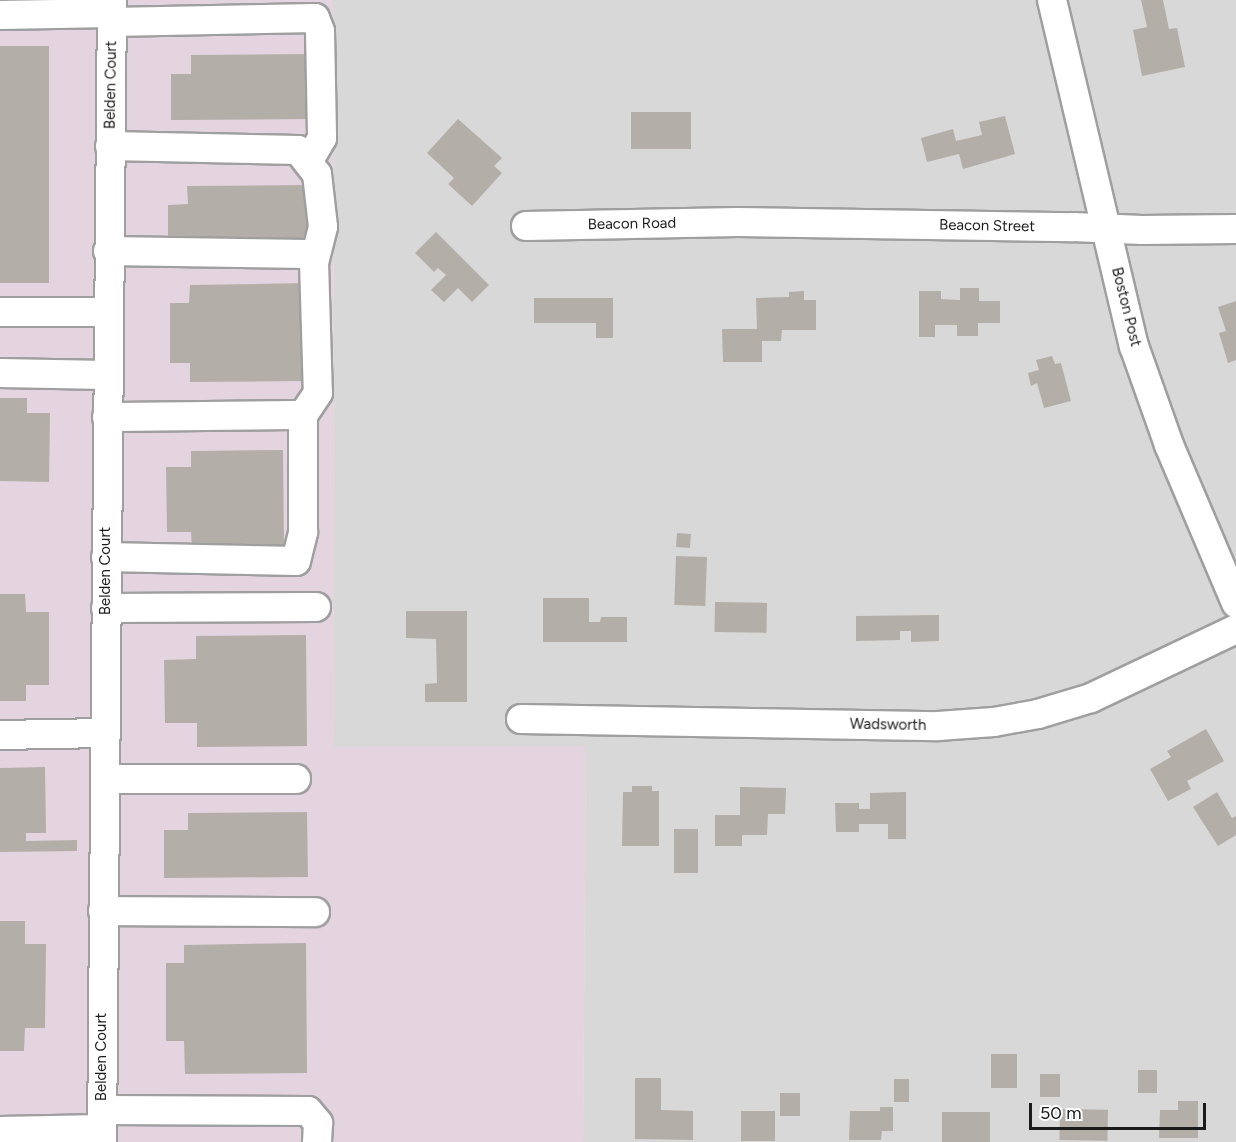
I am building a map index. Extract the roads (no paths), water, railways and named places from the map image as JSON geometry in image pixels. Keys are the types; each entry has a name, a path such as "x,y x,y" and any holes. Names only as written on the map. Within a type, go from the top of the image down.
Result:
{"street":[{"name":"Boston Post","path":"1052,0 1134,346 1169,445 1236,603"},
{"path":"0,15 321,9 322,138 308,162"},
{"name":"Belden Court","path":"102,1127 108,251 112,12"},
{"path":"106,556 296,561 303,532 303,415 318,393 314,262 323,227 317,174 298,150 110,146"},
{"name":"Beacon Street","path":"738,222 1107,229 1236,229"},
{"name":"Beacon Road","path":"526,226 738,222"},
{"path":"108,251 306,254 314,262"},
{"path":"0,312 108,312"},
{"path":"0,373 107,375"},
{"path":"107,417 303,415"},
{"path":"106,608 316,608"},
{"name":"Wadsworth","path":"521,718 938,726 994,722 1038,714 1091,698 1236,629"},
{"path":"0,735 105,733"},
{"path":"105,779 296,779"},
{"path":"103,911 315,912"},
{"path":"0,1131 102,1127 308,1111 318,1124 317,1142"}]}
